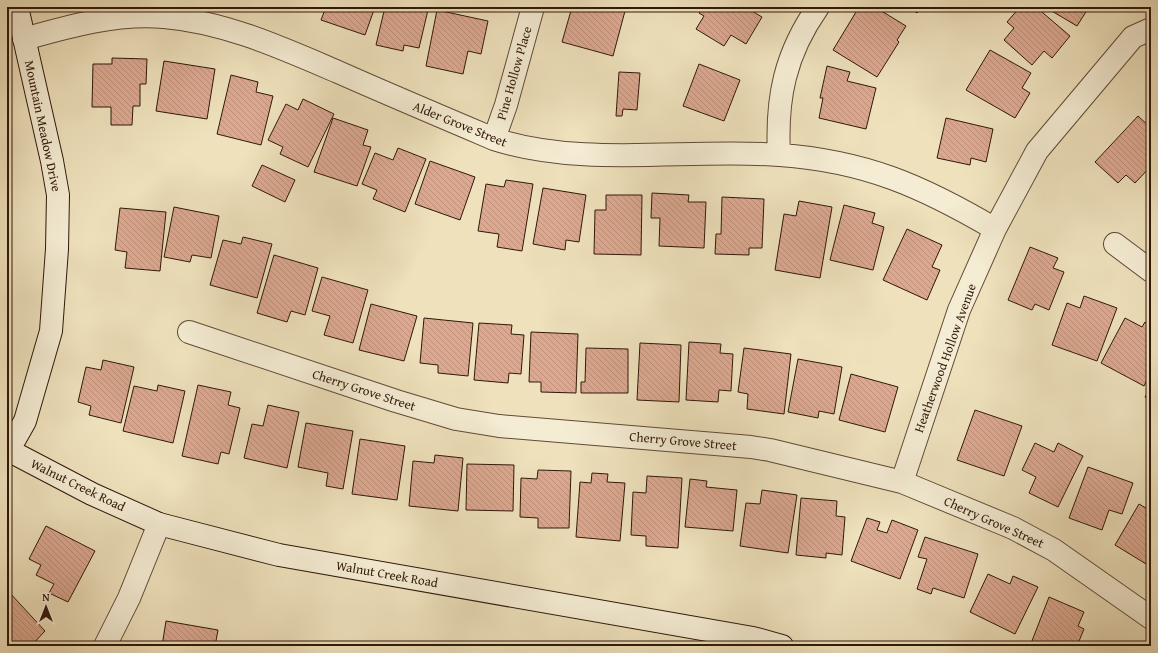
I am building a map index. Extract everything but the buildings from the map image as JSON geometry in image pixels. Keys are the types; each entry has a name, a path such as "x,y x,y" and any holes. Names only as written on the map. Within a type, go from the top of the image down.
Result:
{"street":[{"name":"Mountain Meadow Drive","path":"8,452 25,422 51,330 57,249 58,195 52,161 17,7"},
{"name":"Pine Hollow Place","path":"494,139 506,105 533,7"},
{"path":"779,155 779,109 787,69 802,32 818,7"},
{"name":"Alder Grove Street","path":"24,39 70,25 112,18 163,17 204,23 230,29 291,52 494,139 514,146 587,154 779,155 824,159 888,175 931,193 995,229"},
{"name":"Heatherwood Hollow Avenue","path":"902,482 959,310 995,229 1037,151 1133,37 1151,29"},
{"path":"1114,244 1151,271"},
{"name":"Cherry Grove Street","path":"189,332 396,401 456,419 499,426 770,450 902,482 1013,528 1054,550 1151,618"},
{"name":"Walnut Creek Road","path":"8,452 92,494 158,524 278,554 739,636 782,646"},
{"path":"105,646 129,598 158,524"}]}
